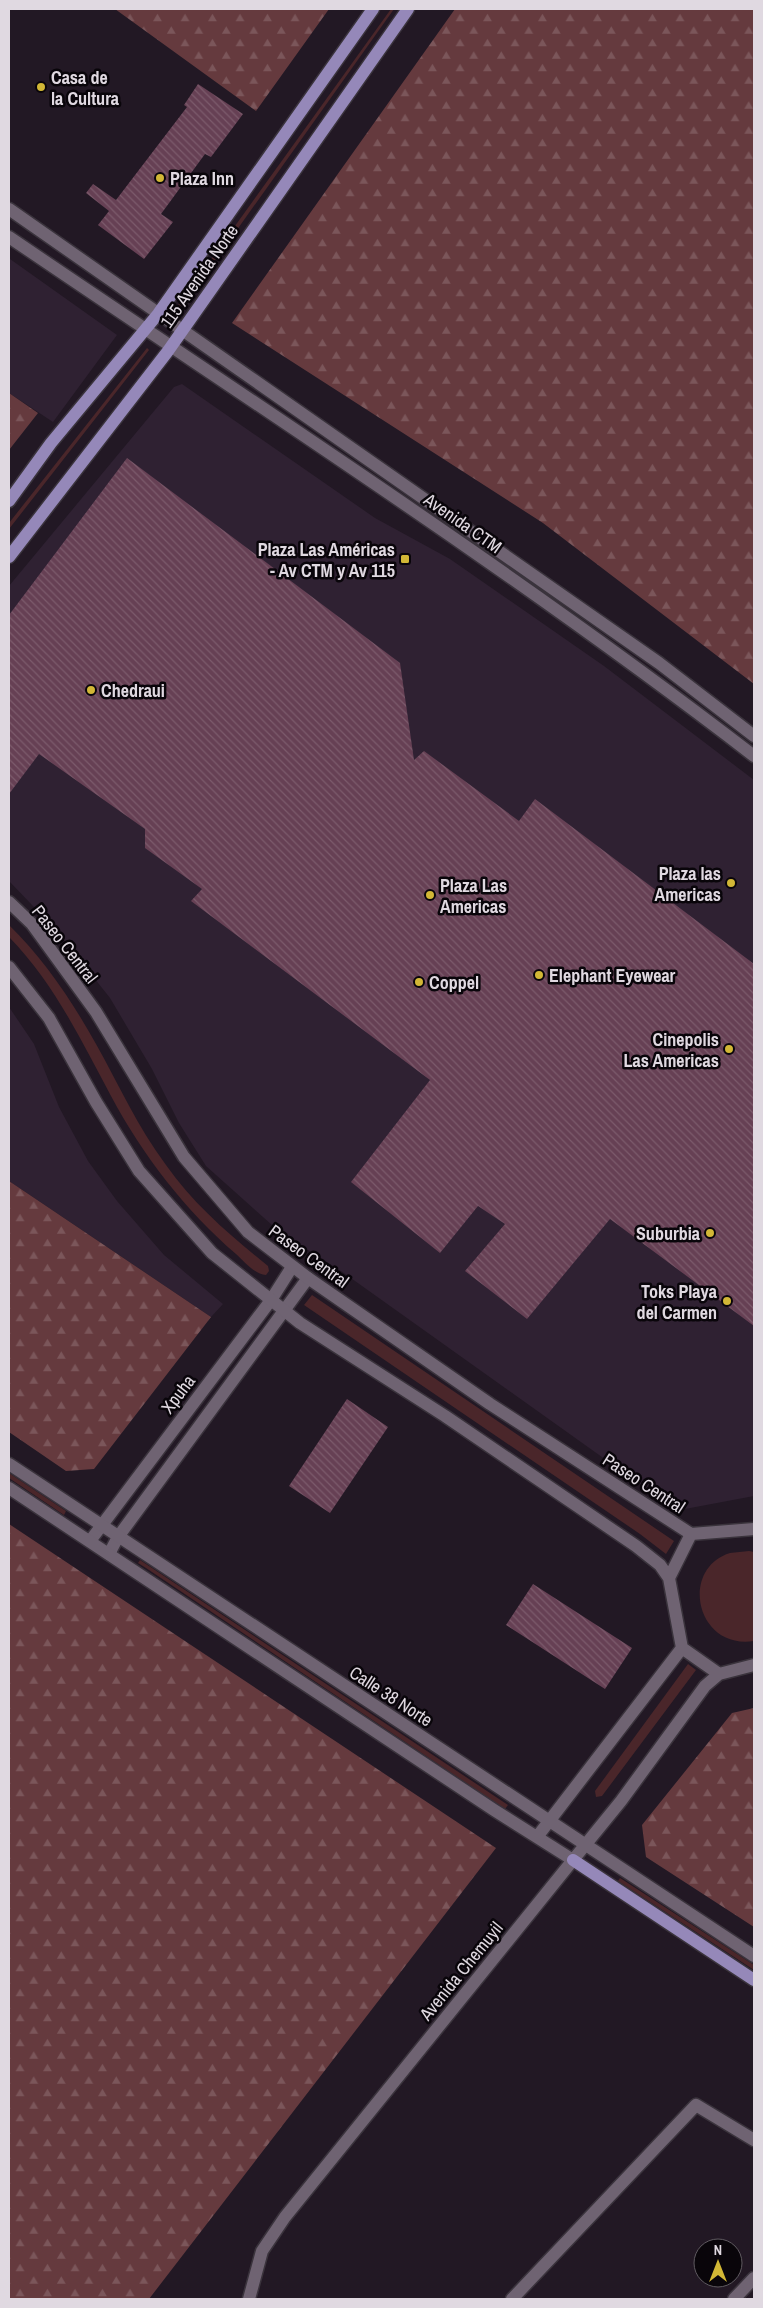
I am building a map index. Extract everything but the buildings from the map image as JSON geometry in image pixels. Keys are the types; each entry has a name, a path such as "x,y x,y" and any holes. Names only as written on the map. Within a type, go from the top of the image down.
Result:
{"main road":[{"name":"115 Avenida Norte","path":"9,501 51,443 158,314 372,9"},
{"name":"115 Avenida Norte","path":"9,557 171,348 181,331 408,9"},
{"name":"Avenida CTM","path":"9,209 181,331 659,663 754,736"},
{"name":"Avenida CTM","path":"9,237 434,524 650,676 754,756"},
{"name":"Paseo Central","path":"9,902 32,924 96,1012 184,1157 248,1232 292,1267 490,1404 690,1534"},
{"path":"9,967 49,1018 96,1102 139,1171 212,1253 283,1311 445,1416 660,1565 669,1578 682,1648 719,1674 754,1665"},
{"name":"Xpuha","path":"90,1541 271,1300 292,1267"},
{"name":"Xpuha","path":"109,1554 118,1537 308,1278"},
{"name":"Calle 38 Norte","path":"9,1464 100,1526 754,1956"},
{"path":"9,1488 754,1980"},
{"path":"669,1578 690,1534 754,1529"},
{"path":"537,1837 682,1648"},
{"name":"Avenida Chemuyil","path":"249,2299 262,2251 285,2217 621,1801 705,1686 719,1674"},
{"path":"512,2299 696,2105 754,2140"},
{"path":"734,2299 754,2278"}],"shaded area":[{"path":"391,9 394,9 180,310 176,312 176,308"},
{"path":"10,259 117,335 53,422 9,393"},
{"path":"147,348 149,350 9,529 9,523"},
{"path":"182,384 375,518 450,559 604,666 754,780 754,1496 685,1509 672,1507 341,1271 281,1233 206,1166 179,1123 152,1069 110,998 56,930 9,881 9,586 174,387"},
{"path":"9,925 46,966 67,996 96,1044 137,1120 177,1180 201,1207 268,1266 269,1271 266,1275 253,1270 217,1237 182,1200 151,1161 123,1118 66,1013 40,973 9,937"},
{"path":"9,1007 34,1044 59,1107 88,1161 117,1201 164,1255 223,1304 211,1317 9,1181"},
{"path":"312,1295 674,1541 666,1554 640,1534 304,1305"},
{"path":"9,1473 66,1511 64,1515 9,1478"},
{"path":"754,1552 754,1641 734,1640 719,1633 707,1621 701,1606 700,1590 704,1575 714,1562 730,1553"},
{"path":"140,1560 508,1805 505,1809 138,1563"},
{"path":"688,1664 696,1670 602,1796 596,1797 595,1791"},
{"path":"620,1878 754,1965 754,1970 618,1881"}],"green space":[{"path":"115,9 329,9 256,111"},
{"path":"455,9 754,9 754,684 543,523 232,323"},
{"path":"9,393 38,413 9,450"},
{"path":"9,1181 211,1317 94,1469 66,1471 9,1432"},
{"path":"9,1524 496,1848 149,2299 9,2299"},
{"path":"754,1708 754,1927 646,1857 642,1825 732,1713"}],"place":[{"name":"Casa de la Cultura","path":"41,87"},
{"name":"Plaza Inn","path":"160,178"},
{"name":"Plaza Las Américas - Av CTM y Av 115","path":"405,559"},
{"name":"Chedraui","path":"91,690"},
{"name":"Plaza las Americas","path":"731,883"},
{"name":"Plaza Las Americas","path":"430,895"},
{"name":"Elephant Eyewear","path":"539,975"},
{"name":"Coppel","path":"419,982"},
{"name":"Cinepolis Las Americas","path":"729,1049"},
{"name":"Suburbia","path":"710,1233"},
{"name":"Toks Playa del Carmen","path":"727,1301"}]}
